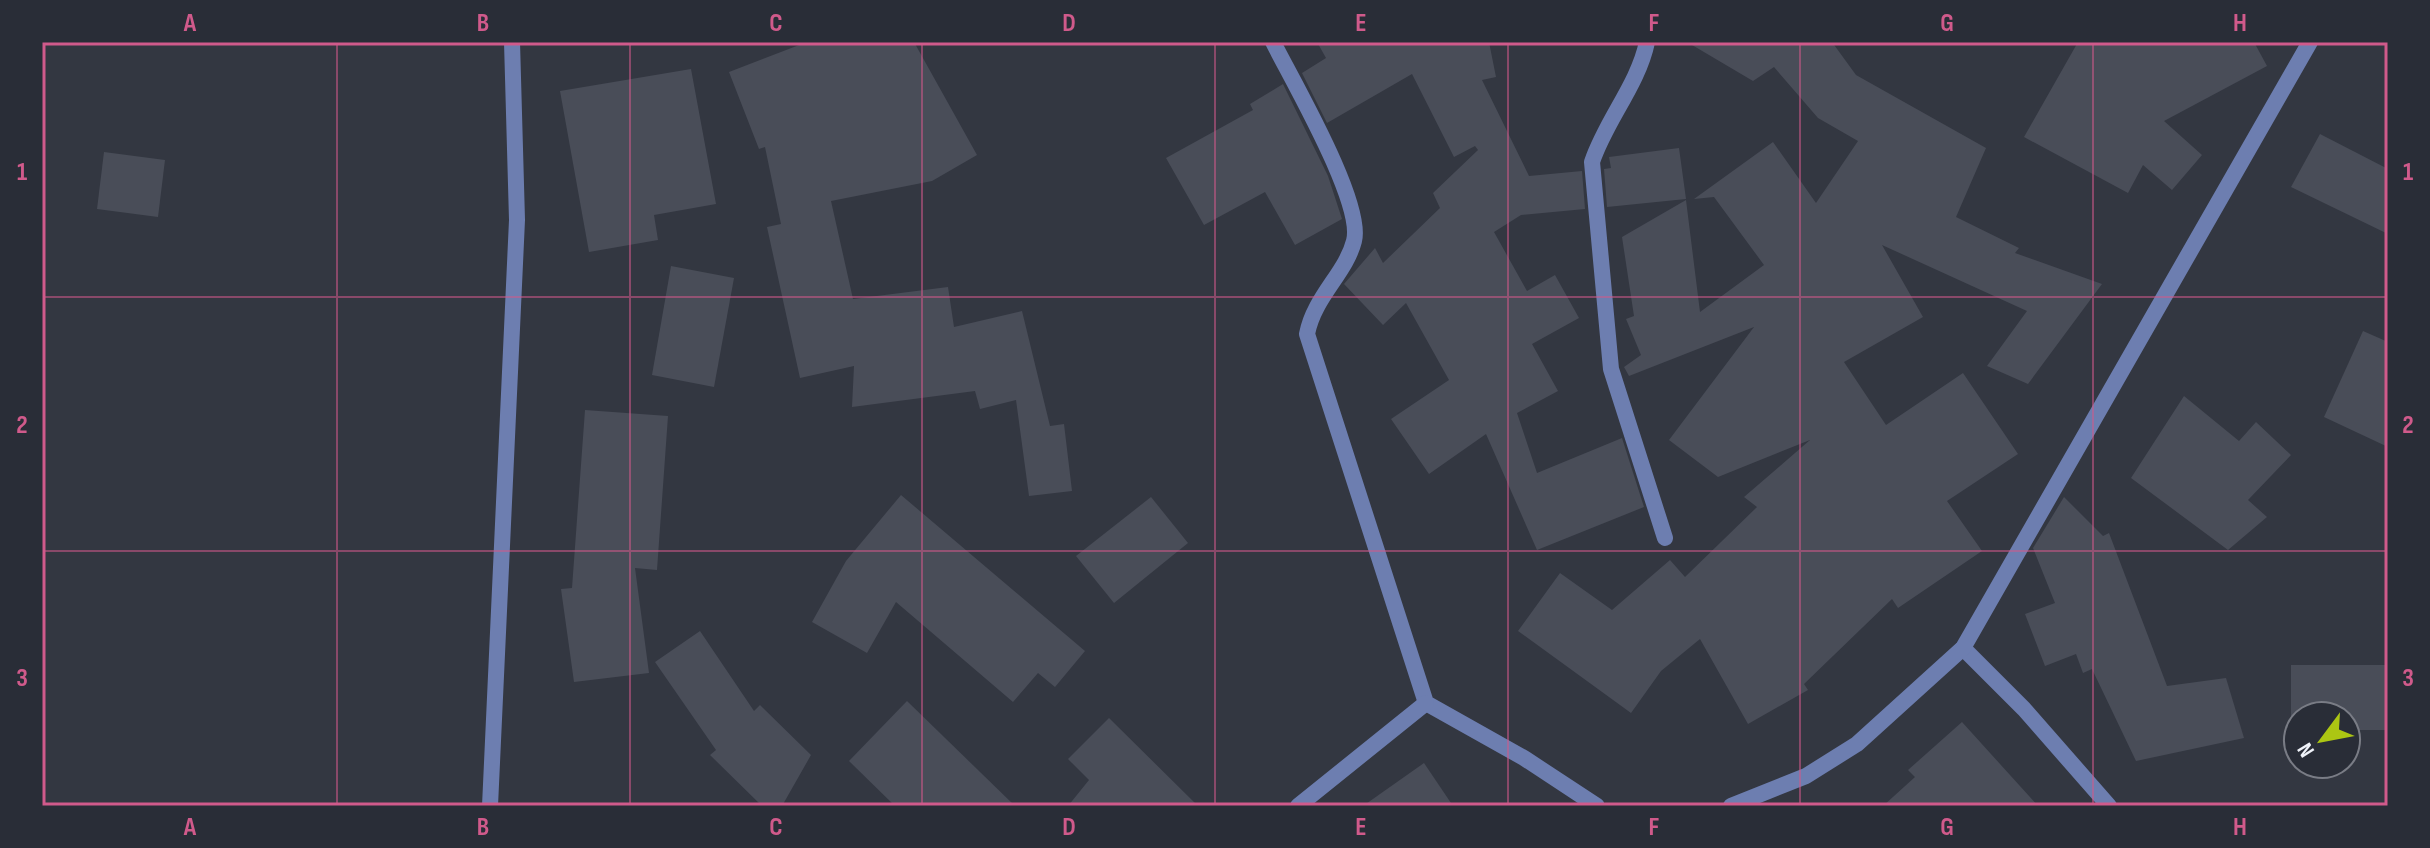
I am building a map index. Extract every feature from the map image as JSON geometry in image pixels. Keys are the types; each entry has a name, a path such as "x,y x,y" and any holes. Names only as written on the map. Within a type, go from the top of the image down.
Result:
{"street":[{"path":"490,806 517,220 512,42"},
{"path":"1273,42 1343,183 1356,227 1354,243 1311,314 1307,334 1426,703 1524,758 1597,806"},
{"path":"1647,42 1643,59 1601,134 1592,162 1611,369 1665,538"},
{"path":"1731,806 1806,776 1857,744 1963,648 2310,42"},
{"path":"1963,648 2024,709 2109,806"},
{"path":"1298,806 1426,703"}],"building":[{"path":"807,42 914,42 977,155 932,181 831,201 853,299 948,287 954,327 1022,311 1050,426 1064,424 1072,491 1029,496 1016,400 980,409 975,391 852,407 854,366 800,378 767,227 781,224 765,147 759,149 729,72"},
{"path":"1317,42 1489,42 1496,77 1482,80 1529,176 1582,171 1585,209 1521,215 1494,232 1527,291 1555,275 1579,318 1532,344 1558,391 1517,413 1537,473 1622,438 1644,507 1537,550 1486,434 1429,474 1391,419 1449,380 1406,303 1383,325 1344,284 1375,248 1383,263 1440,208 1433,193 1478,150 1475,146 1454,157 1412,74 1327,123 1302,73 1326,58"},
{"path":"1687,42 1832,42 1856,75 1986,148 1956,217 2019,248 2015,253 2102,284 2028,384 1987,366 2027,311 1882,245 1923,317 1844,362 1886,425 1963,373 2018,454 1947,501 1982,551 1898,608 1892,599 1804,684 1808,690 1748,724 1700,639 1661,671 1631,713 1518,631 1560,573 1612,610 1670,560 1685,577 1757,507 1744,497 1810,440 1718,477 1669,440 1754,327 1629,376 1624,367 1641,355 1626,319 1634,316 1622,237 1686,200 1700,312 1764,265 1714,197 1694,199 1773,142 1816,203 1858,141 1818,118 1774,67 1753,81"},
{"path":"2078,42 2254,42 2267,66 2164,121 2202,155 2172,190 2143,165 2128,193 2024,137"},
{"path":"691,69 716,204 654,215 658,240 589,252 560,91"},
{"path":"1283,84 1328,176 1342,219 1295,245 1265,192 1204,225 1166,158 1253,110 1250,104"},
{"path":"2320,134 2388,169 2388,234 2291,187"},
{"path":"1679,148 1686,199 1607,207 1604,169 1611,168 1609,157"},
{"path":"104,152 165,160 158,217 97,209"},
{"path":"671,266 734,278 714,387 652,375"},
{"path":"2363,331 2388,342 2388,447 2324,417"},
{"path":"2184,396 2239,441 2256,422 2291,455 2248,500 2267,517 2228,550 2131,478"},
{"path":"585,410 668,416 657,570 635,568 649,673 574,682 561,589 572,588"},
{"path":"901,495 1085,651 1055,687 1038,673 1013,702 896,602 867,653 812,622 846,561"},
{"path":"1151,497 1188,543 1114,603 1076,556"},
{"path":"2064,497 2103,536 2109,533 2167,686 2226,678 2244,738 2136,761 2092,669 2083,673 2076,654 2045,666 2025,614 2055,603 2033,548"},
{"path":"700,631 754,711 760,705 811,755 782,806 762,806 710,755 716,750 655,662"},
{"path":"2291,665 2388,665 2388,730 2362,730 2362,700 2291,700"},
{"path":"907,701 1015,806 895,806 849,761"},
{"path":"1109,718 1198,806 1068,806 1089,780 1068,759"},
{"path":"1962,722 2038,806 1883,806 1915,777 1908,770"},
{"path":"1424,763 1453,806 1363,806"}]}
